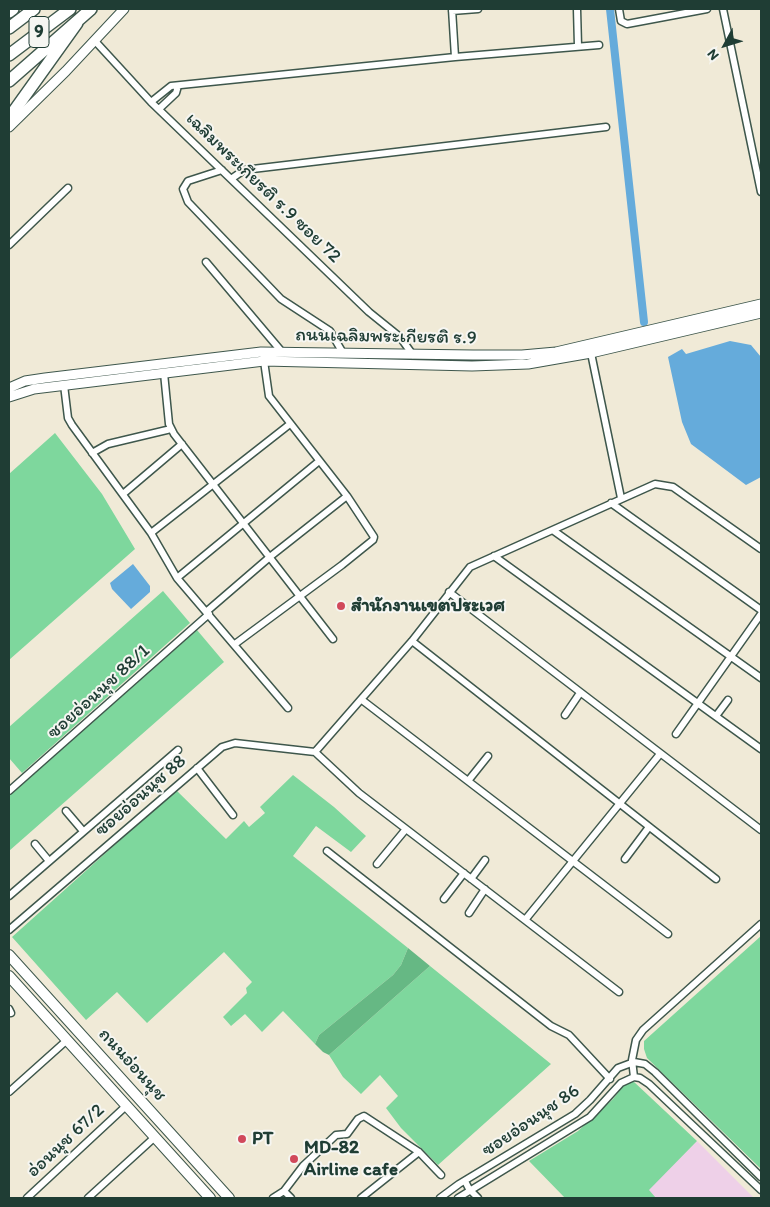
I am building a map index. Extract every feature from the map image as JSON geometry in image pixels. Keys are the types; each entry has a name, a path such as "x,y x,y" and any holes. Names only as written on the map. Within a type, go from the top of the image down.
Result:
{"highway":[{"path":"9,12 14,9"},
{"name":"9","path":"9,28 34,9"},
{"name":"9","path":"9,55 70,9"},
{"path":"9,82 91,9"},
{"path":"9,118 77,23"}],"main road":[{"path":"9,127 124,9"},
{"name":"ถนนเฉลิมพระเกียรติ ร.9","path":"9,388 25,381 45,378 116,371 241,354 282,352 522,355 556,352 761,304"},
{"name":"ถนนเฉลิมพระเกียรติ ร.9","path":"9,397 34,389 264,361 472,366 528,364 591,353 761,313"},
{"name":"ถนนอ่อนนุช","path":"9,955 229,1198"},
{"name":"ถนนอ่อนนุช","path":"9,978 210,1198"}],"street":[{"path":"455,57 452,10 478,9"},
{"path":"576,9 578,46"},
{"path":"619,9 619,16 623,23 670,12 707,9"},
{"path":"723,9 761,192"},
{"name":"เฉลิมพระเกียรติ ร.9 ซอย 72","path":"95,40 158,109 369,312 400,337 412,355"},
{"path":"152,102 171,86 455,57 600,45"},
{"path":"158,109 176,93 178,86"},
{"path":"231,179 244,170 606,127"},
{"path":"222,170 188,181 183,189 188,202 281,299 330,331 343,353"},
{"path":"9,245 68,188"},
{"path":"206,262 282,352"},
{"path":"591,353 621,498"},
{"path":"235,644 374,539 374,534 347,496 318,462 269,396 264,361"},
{"path":"164,373 171,429 271,556 333,639"},
{"path":"64,385 68,418 151,533 177,578 288,708"},
{"path":"151,533 212,483 290,424"},
{"path":"92,453 108,444 171,429"},
{"path":"123,494 182,444"},
{"path":"177,578 243,521 318,462"},
{"path":"619,992 359,793 315,752 412,641 470,566 554,531 621,498 655,484 673,487 761,549"},
{"name":"ซอยอ่อนนุช 88/1","path":"9,792 271,556 347,496"},
{"path":"611,503 761,610"},
{"path":"554,531 761,678"},
{"path":"494,556 761,749"},
{"path":"449,592 761,830"},
{"path":"676,734 761,614"},
{"path":"412,641 716,879"},
{"path":"565,714 580,693"},
{"path":"362,700 668,934"},
{"path":"716,716 728,700"},
{"name":"ซอยอ่อนนุช 88","path":"9,930 222,747 229,744 315,752"},
{"path":"9,896 178,750"},
{"path":"525,920 660,754"},
{"path":"468,781 488,756"},
{"path":"197,768 234,816"},
{"path":"66,811 84,831"},
{"path":"625,859 649,827"},
{"path":"377,864 406,829"},
{"path":"35,844 49,861"},
{"path":"327,851 551,1026 569,1035 610,1079"},
{"path":"471,879 485,860"},
{"path":"444,899 464,873"},
{"path":"469,913 485,889"},
{"path":"761,924 643,1030 636,1040 632,1063 634,1077 640,1078 649,1084 761,1190"},
{"path":"9,1092 66,1041"},
{"path":"632,1063 645,1064 655,1072 761,1177"},
{"name":"ซอยอ่อนนุช 86","path":"440,1198 575,1114 610,1079 618,1068 632,1063"},
{"name":"ซอยอ่อนนุช 86","path":"458,1198 590,1117 621,1083 634,1077"},
{"name":"อ่อนนุช 67/2","path":"27,1198 126,1106"},
{"path":"273,1198 284,1191 310,1159 336,1135 347,1134 358,1119 364,1116 419,1152 441,1175"},
{"path":"88,1198 155,1137"},
{"path":"361,1198 419,1152"},
{"path":"465,1181 470,1191 478,1198"},
{"path":"284,1191 291,1198"}],"shaded area":[{"path":"697,1141 754,1198 656,1198 648,1190"}],"green space":[{"path":"55,433 102,494 135,549 9,660 9,474"},
{"path":"163,591 190,623 22,773 9,758 9,727"},
{"path":"197,630 224,662 9,851 9,796"},
{"path":"293,775 334,807 366,836 351,852 316,826 293,856 408,948 401,965 393,975 319,1035 315,1044 283,1011 262,1032 245,1014 231,1026 223,1017 247,993 246,988 252,982 224,952 147,1023 117,992 86,1020 12,937 176,790 226,839 244,821 249,827 265,813 260,807"},
{"path":"761,936 761,1169 647,1058 644,1041"},
{"path":"408,948 430,966 329,1055 323,1052 315,1044 319,1035 393,975 401,965"},
{"path":"430,966 551,1064 438,1165 401,1128 386,1108 398,1096 380,1075 361,1094 343,1077 329,1055"},
{"path":"633,1081 697,1141 649,1190 656,1198 565,1198 529,1161 578,1131 613,1099 624,1085"}],"water":[{"path":"730,341 751,345 761,357 761,477 746,485 691,444 682,422 668,357 682,349 686,354"},
{"path":"133,564 150,586 150,592 131,609 112,589 110,583"}],"waterway":[{"path":"610,9 644,322"}],"place":[{"name":"สำนักงานเขตประเวศ","path":"341,606"},
{"name":"PT","path":"242,1139"},
{"name":"MD-82 Airline cafe","path":"294,1159"}]}
